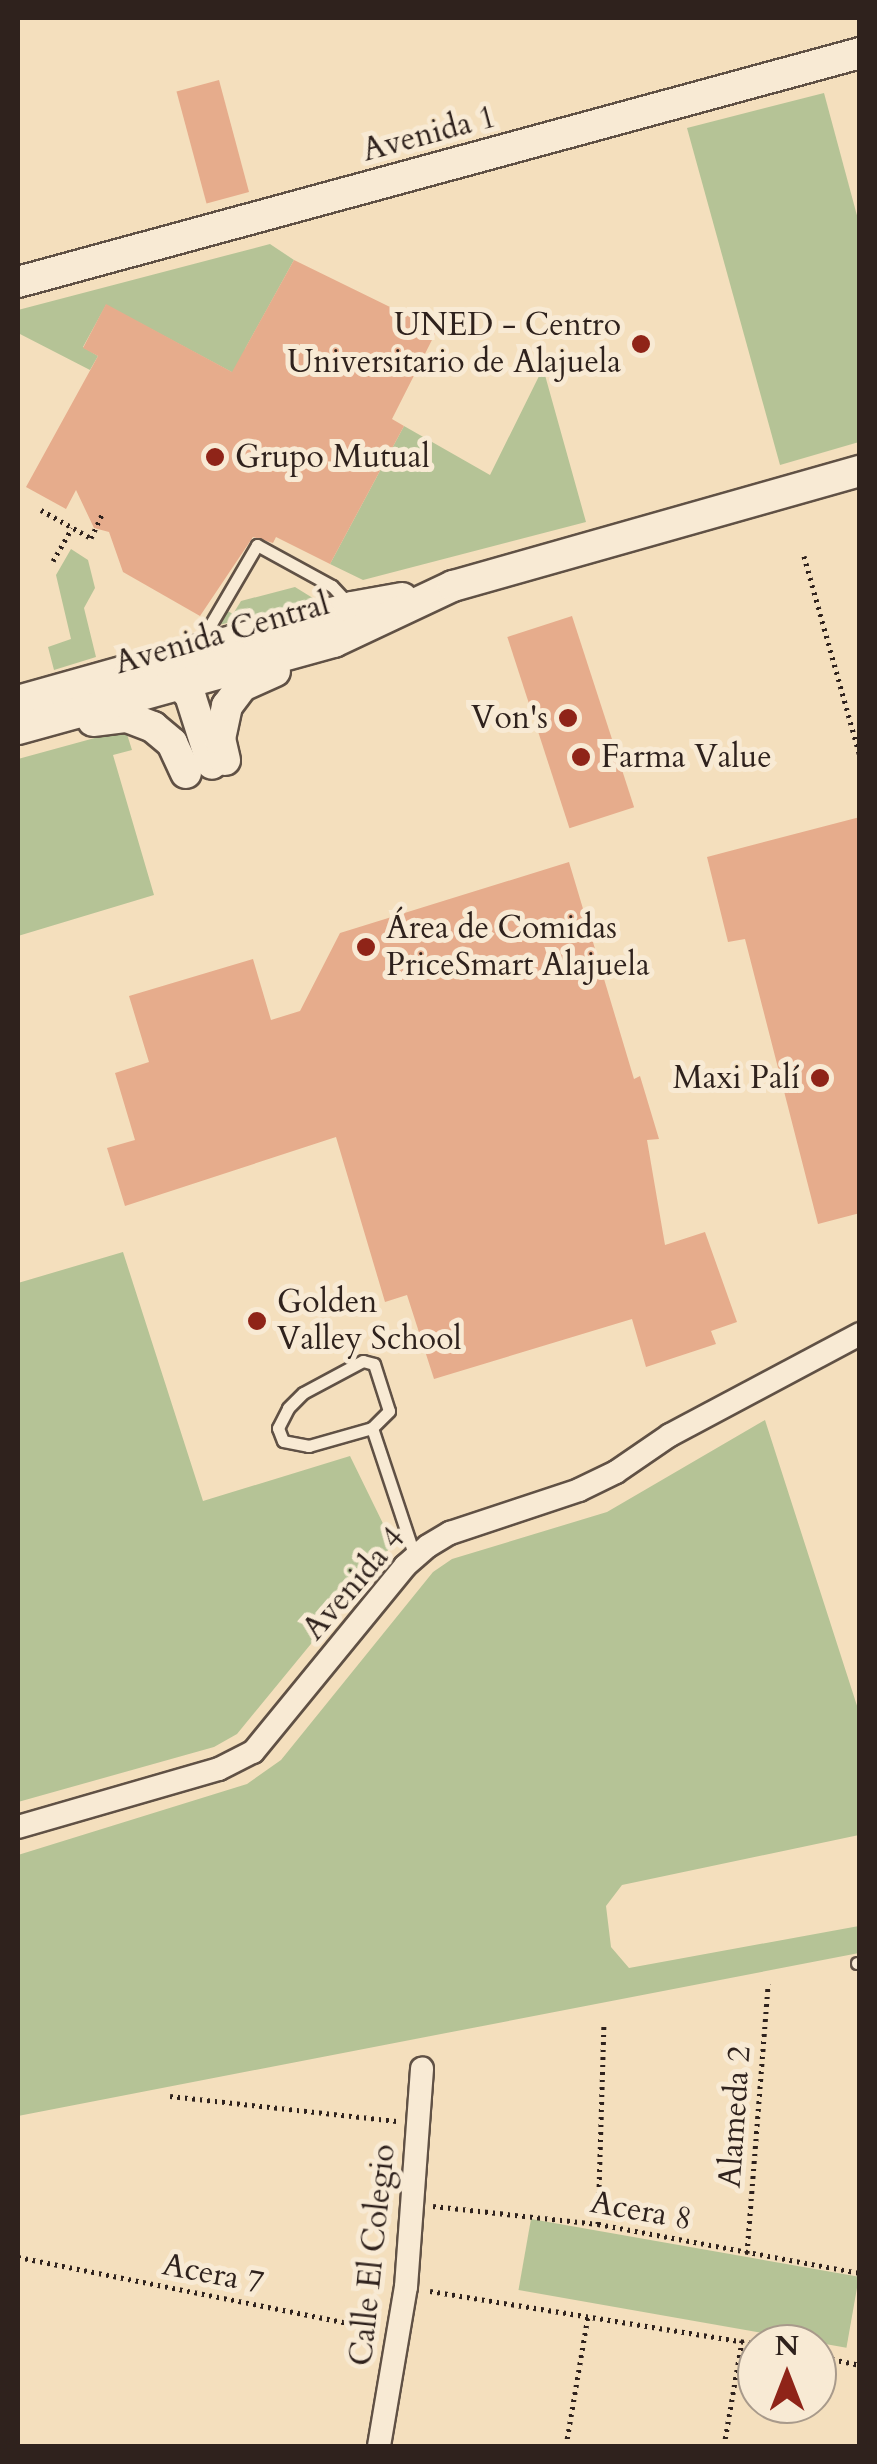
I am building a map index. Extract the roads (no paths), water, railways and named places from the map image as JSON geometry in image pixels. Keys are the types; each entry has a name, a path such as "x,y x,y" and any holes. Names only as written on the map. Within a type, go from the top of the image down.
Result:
{"street":[{"name":"Avenida 1","path":"18,282 860,53"},
{"name":"Avenida Central","path":"18,701 352,607 440,591 860,471"},
{"name":"Avenida Central","path":"18,730 334,642 440,591"},
{"path":"262,662 281,641 326,628 352,607"},
{"path":"205,766 226,706 242,686 261,676 330,655 388,616"},
{"path":"179,684 198,663 248,649 270,629"},
{"path":"18,714 152,677 179,684 190,695 205,766"},
{"path":"18,730 37,736 100,719 140,720 205,766"},
{"name":"Avenida 4","path":"18,1827 219,1769 253,1752 416,1556 450,1534 579,1490 616,1472 670,1435 860,1334"},
{"name":"Calle El Colegio","path":"379,2446 401,2334 422,2069"}],"lane":[{"path":"196,649 257,545 332,586 352,607"},
{"path":"364,1362 374,1364 388,1411 372,1428 292,1446 283,1441 278,1428 288,1408 303,1393 364,1362"},
{"path":"372,1428 416,1556"}],"place":[{"name":"UNED - Centro Universitario de Alajuela","path":"641,344"},
{"name":"Grupo Mutual","path":"215,457"},
{"name":"Von's","path":"568,718"},
{"name":"Farma Value","path":"581,757"},
{"name":"Área de Comidas PriceSmart Alajuela","path":"366,947"},
{"name":"Maxi Palí","path":"820,1078"},
{"name":"Golden Valley School","path":"257,1321"}]}
